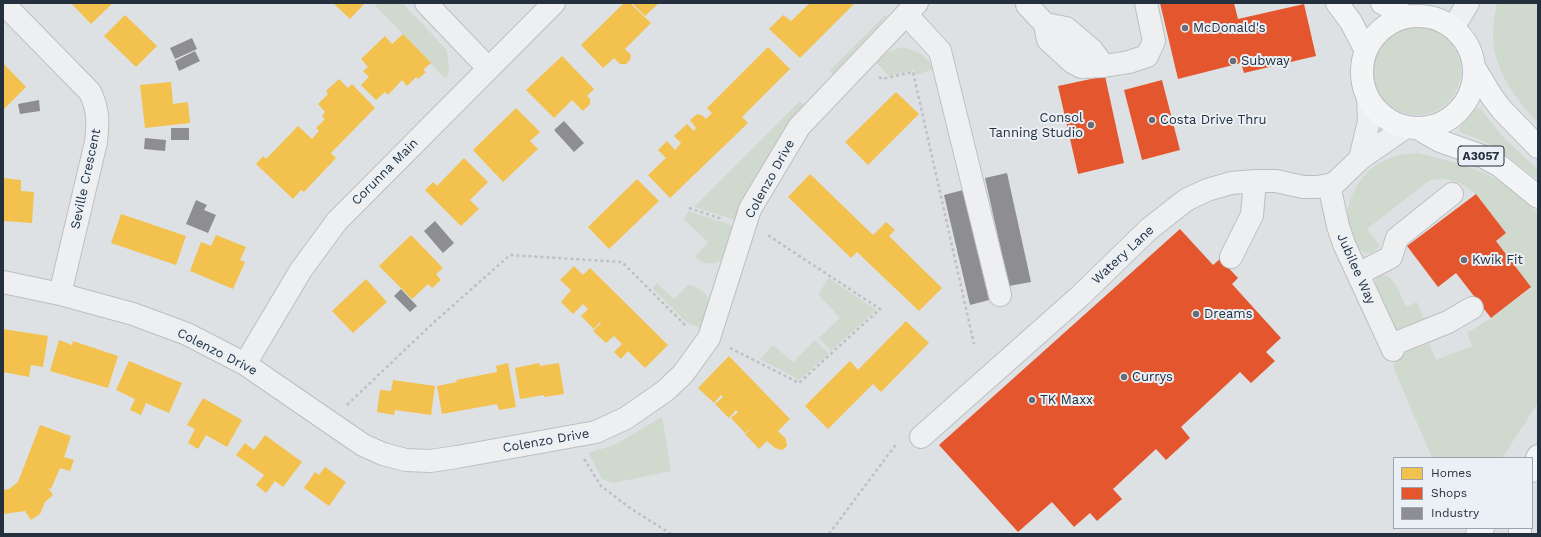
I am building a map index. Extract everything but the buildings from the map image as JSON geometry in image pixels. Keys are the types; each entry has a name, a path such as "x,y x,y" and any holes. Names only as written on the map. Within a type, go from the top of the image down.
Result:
{"main road":[{"path":"1337,3 1351,22 1366,51"},
{"name":"A3057","path":"1382,3 1408,17"},
{"name":"A3057","path":"1412,127 1433,126 1447,120 1459,110 1468,97 1473,82 1474,67 1471,52 1464,39 1454,28 1440,20 1424,16 1408,17 1394,21 1382,28 1373,38 1366,51 1362,73 1368,99 1378,112 1391,121 1412,127 1440,142 1482,156 1500,166 1538,197"},
{"name":"A3057","path":"1474,67 1502,110 1538,147"},
{"path":"1533,468 1538,456"}],"street":[{"name":"Seville Crescent","path":"3,3 90,92 96,105 98,122 96,142 60,294"},
{"path":"426,3 488,68"},
{"name":"Corunna Main","path":"245,364 301,270 337,221 554,3"},
{"path":"1027,5 1045,24 1066,28 1092,50 1104,66 1129,62 1147,56 1154,40 1146,3"},
{"path":"1454,28 1468,3"},
{"path":"911,9 940,51 1000,295"},
{"name":"Colenzo Drive","path":"3,282 60,294 133,314 187,334 245,364 363,445 383,454 406,460 430,461 596,432 626,418 648,404 683,374 709,338 750,209 799,127 911,9"},
{"path":"1360,160 1369,121 1368,99"},
{"path":"1329,185 1336,182 1360,160 1412,127"},
{"path":"1231,257 1252,215 1255,181"},
{"name":"Watery Lane","path":"912,437 1074,301 1167,214 1186,200 1208,190 1231,183 1276,181 1316,187 1329,185"},
{"name":"Jubilee Way","path":"1329,185 1338,226 1344,244 1392,348 1448,322 1472,308"},
{"path":"1358,274 1391,257 1397,238 1452,194"}],"path":[{"path":"863,60 882,79 913,72 974,344"},
{"path":"329,422 432,324 510,255 622,262 685,324 709,338 799,383 880,309 764,233 689,208"},
{"path":"570,437 601,486 630,508 671,534"},
{"path":"829,534 912,437"}],"shaded area":[{"path":"373,3 402,3 447,50 449,71 446,79"},
{"path":"1497,3 1538,3 1538,123 1521,104 1507,83 1497,60 1493,34"},
{"path":"885,15 887,16 833,74 829,71"},
{"path":"1408,27 1426,27 1442,34 1454,46 1461,62 1461,80 1454,96 1442,108 1426,115 1408,115 1392,108 1380,96 1373,80 1373,62 1380,46 1392,34"},
{"path":"899,48 910,49 920,53 934,69 915,75 914,70 889,76 875,61 883,54"},
{"path":"800,101 807,108 741,222 694,207"},
{"path":"1476,108 1480,108 1502,136 1538,170 1538,180 1508,156 1487,143 1460,132 1459,128"},
{"path":"1418,153 1442,159 1488,175 1512,190 1538,214 1538,403 1503,457 1432,457 1394,369 1394,363 1407,351 1429,343 1436,360 1472,346 1467,333 1491,318 1531,288 1496,241 1506,233 1476,194 1460,183 1446,179 1430,180 1367,229 1380,246 1372,252 1367,253 1358,248 1348,226 1347,215 1351,197 1361,180 1381,162 1389,158"},
{"path":"689,211 740,228 724,259 717,263 705,263 695,257 708,242 683,219"},
{"path":"1384,275 1395,284 1406,307 1417,302 1424,319 1396,330 1375,282 1378,277"},
{"path":"829,278 876,310 831,351 819,338 840,318 818,294"},
{"path":"657,283 674,299 688,285 698,288 708,297 710,304 709,310 702,329 686,322 652,288"},
{"path":"815,340 829,354 799,380 760,359 773,345 793,362"},
{"path":"662,417 671,471 613,483 602,479 588,453 614,445"}],"place":[{"name":"McDonald's","path":"1185,28"},
{"name":"Subway","path":"1233,61"},
{"name":"Costa Drive Thru","path":"1152,120"},
{"name":"Consol Tanning Studio","path":"1091,125"},
{"name":"Kwik Fit","path":"1464,260"},
{"name":"Dreams","path":"1196,314"},
{"name":"Currys","path":"1124,377"},
{"name":"TK Maxx","path":"1032,400"}]}
